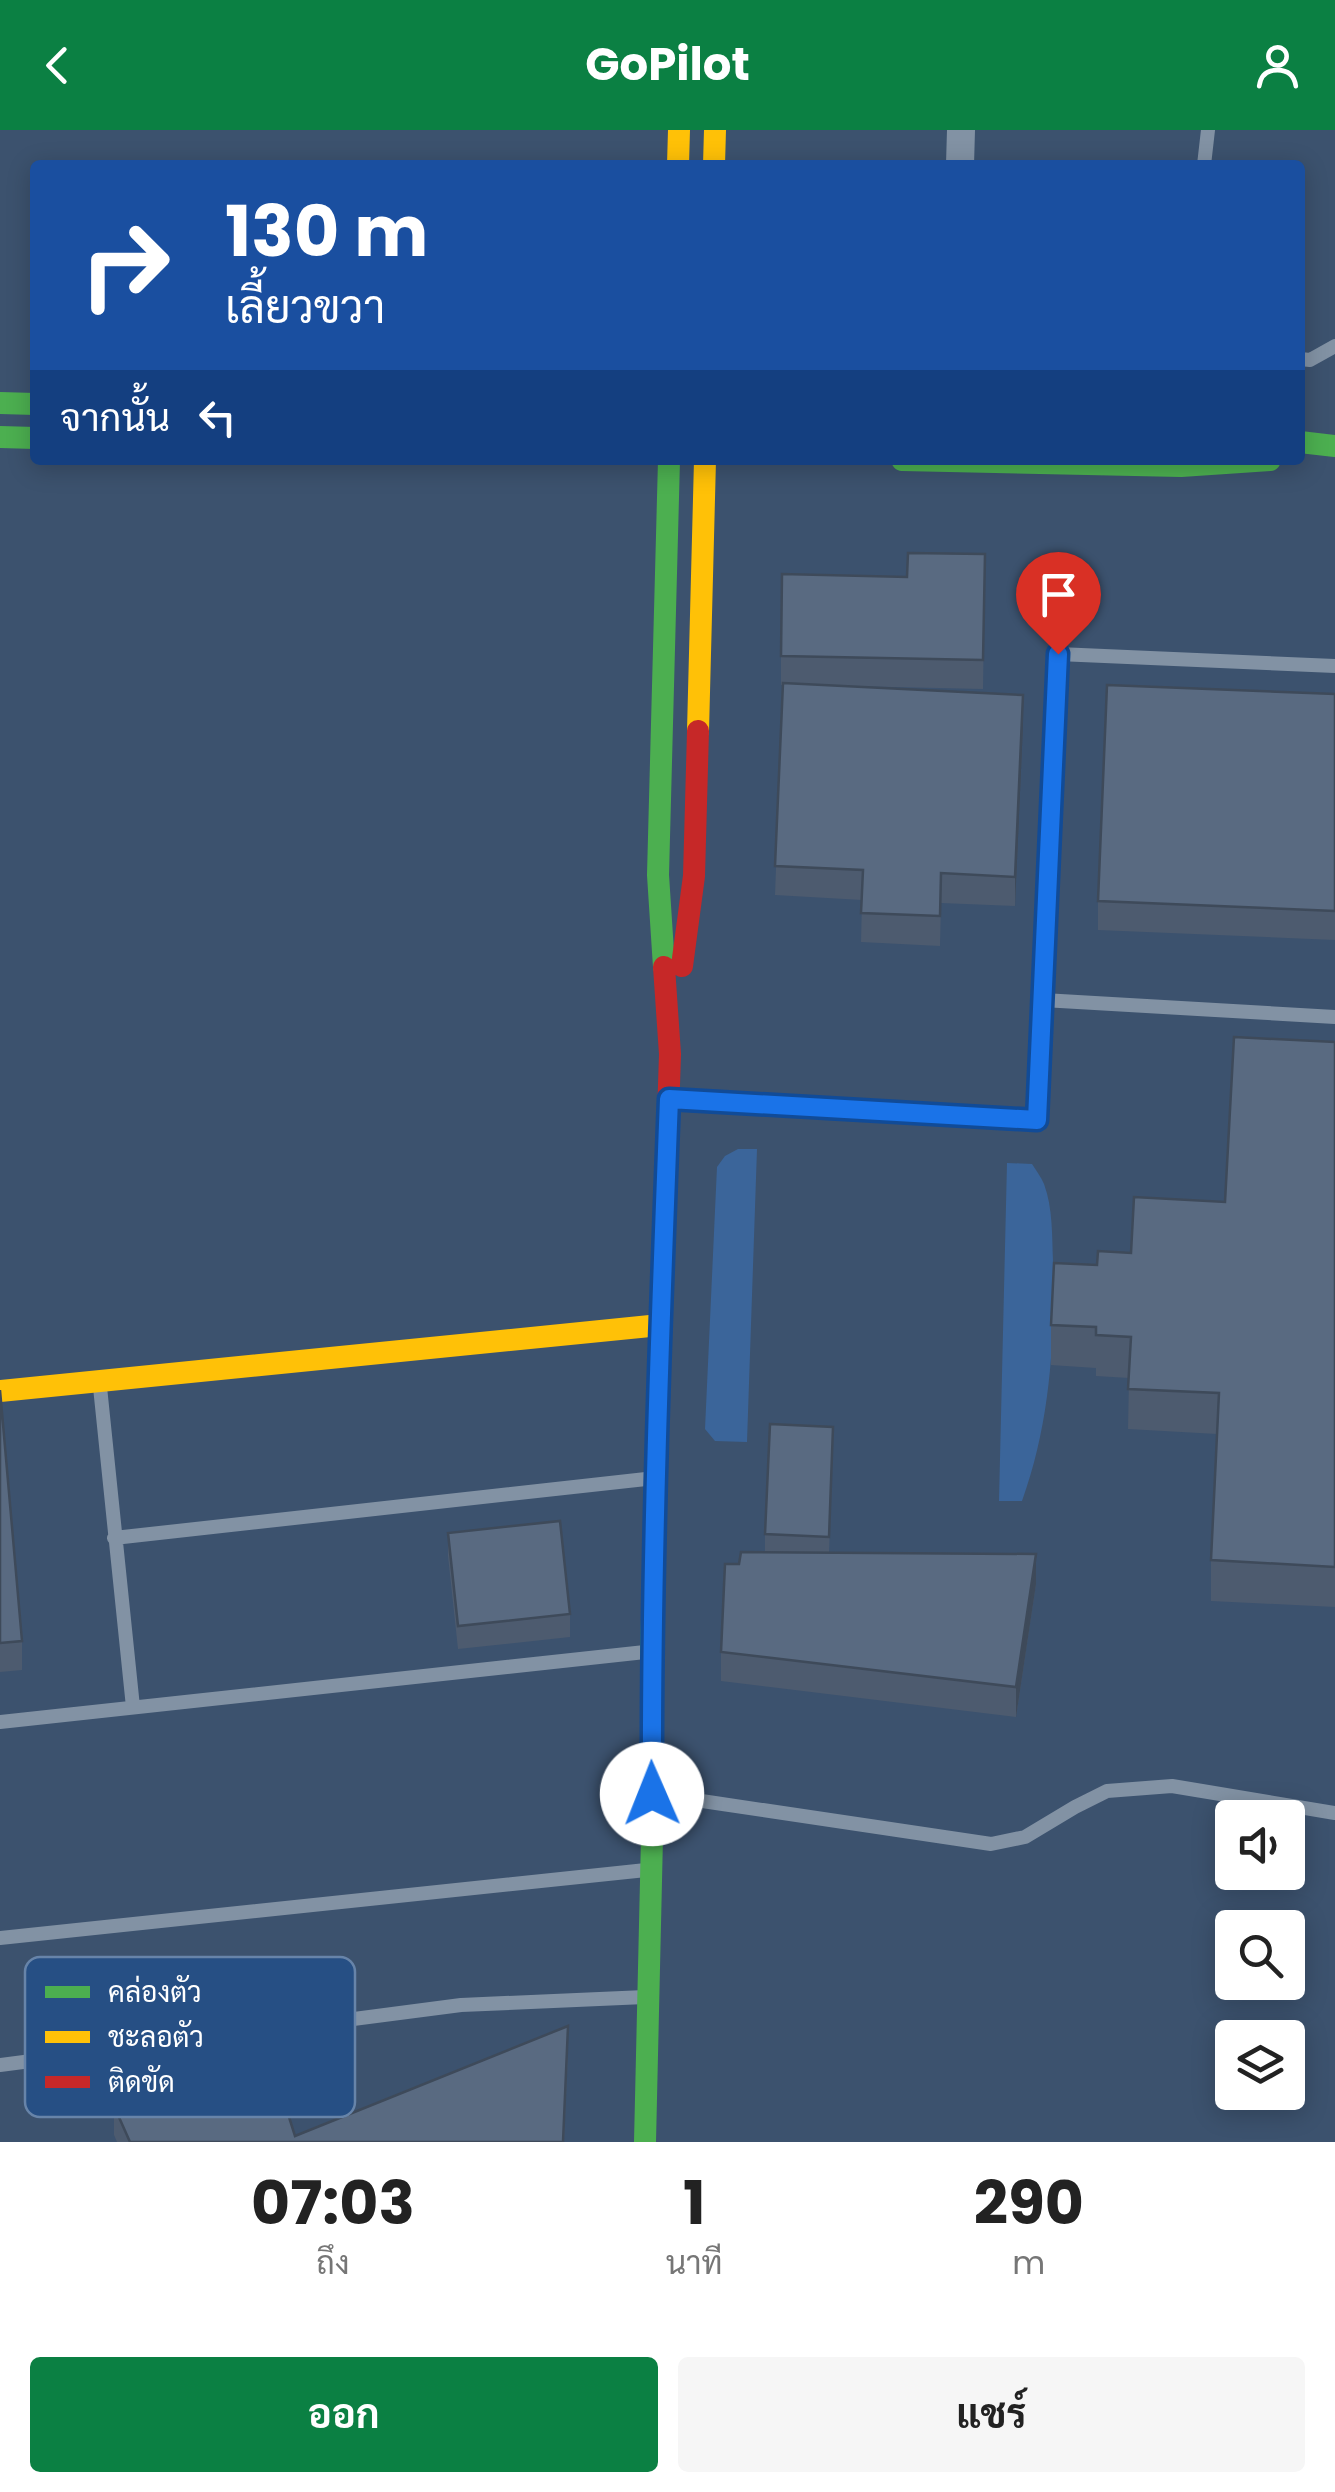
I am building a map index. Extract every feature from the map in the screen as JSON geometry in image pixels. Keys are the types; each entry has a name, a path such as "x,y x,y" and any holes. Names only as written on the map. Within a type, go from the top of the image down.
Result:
{"street":[{"path":"678,160 679,130"},
{"path":"714,160 715,130"},
{"path":"960,160 961,130"},
{"path":"0,403 30,404"},
{"path":"0,437 30,438"},
{"path":"1305,443 1335,446"},
{"path":"1305,458 1335,456"},
{"path":"645,2142 651,1651 670,1054 658,875 669,465"},
{"path":"670,1054 694,876 705,465"},
{"path":"0,1391 660,1324"}],"lane":[{"path":"1205,160 1208,130"},
{"path":"1305,360 1335,346"},
{"path":"669,1099 1037,1120 1058,654 1335,666"},
{"path":"1042,1000 1335,1017"},
{"path":"100,1381 132,1708"},
{"path":"114,1538 656,1478"},
{"path":"0,1722 651,1651"},
{"path":"652,1794 991,1844 1024,1838 1107,1791 1172,1786 1335,1813"},
{"path":"0,1938 650,1870"},
{"path":"355,2019 461,2005 646,1997"},
{"path":"0,2064 25,2061"}],"shaded area":[{"path":"738,1149 757,1149 747,1442 715,1441 705,1429 717,1167 725,1156"},
{"path":"1007,1163 1032,1164 1037,1171 1047,1193 1052,1233 1049,1383 1039,1442 1022,1501 999,1501"}],"building":[{"path":"908,553 985,554 983,660 781,656 782,574 907,577"},
{"path":"783,683 1023,695 1015,877 941,873 940,916 861,913 863,870 775,866"},
{"path":"1107,685 1335,694 1335,911 1098,901"},
{"path":"1234,1037 1335,1042 1335,1567 1211,1560 1219,1393 1128,1389 1131,1337 1096,1335 1096,1327 1051,1325 1054,1263 1097,1265 1098,1251 1131,1253 1134,1197 1225,1202"},
{"path":"0,1390 22,1641 0,1643"},
{"path":"770,1424 833,1427 829,1537 765,1534"},
{"path":"560,1521 570,1614 458,1626 448,1533"},
{"path":"741,1552 1036,1554 1016,1687 721,1652 725,1564 739,1564"},
{"path":"568,2026 563,2142 130,2142 119,2117 289,2117 295,2136 342,2117 355,2117 355,2112"}],"traffic: fast":[{"path":"0,403 30,404"},
{"path":"0,437 30,438"},
{"path":"1305,443 1335,446"},
{"path":"664,967 658,875 669,465"},
{"path":"1134,465 1196,465"},
{"path":"645,2142 653,1794 651,1651 661,1332"}],"traffic: slow":[{"path":"678,160 679,130"},
{"path":"714,160 715,130"},
{"path":"698,731 705,465"},
{"path":"0,1391 660,1325"}],"traffic: jam":[{"path":"682,966 694,876 698,731"},
{"path":"661,1332 670,1054 664,967"}],"route":[{"path":"652,1794 651,1651 669,1099 1037,1120 1058,654"}]}
